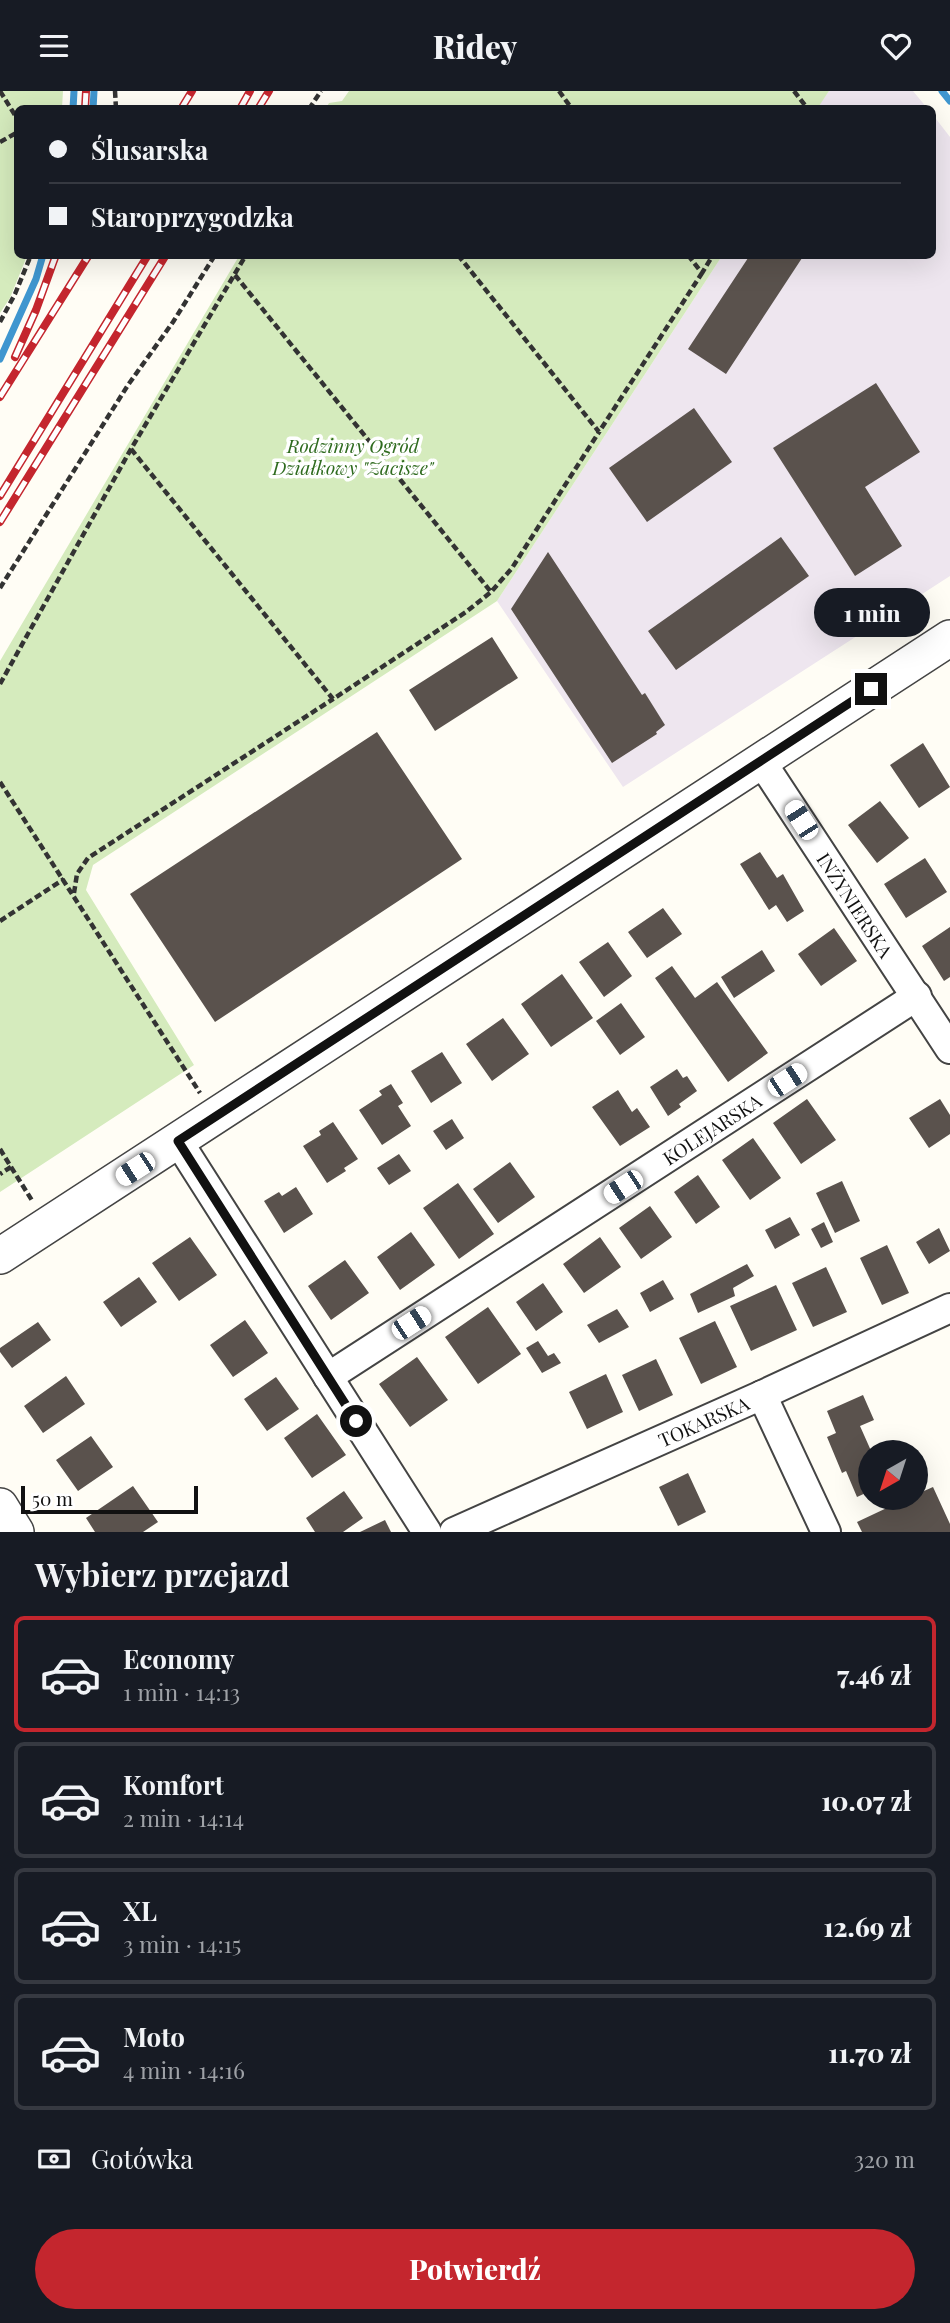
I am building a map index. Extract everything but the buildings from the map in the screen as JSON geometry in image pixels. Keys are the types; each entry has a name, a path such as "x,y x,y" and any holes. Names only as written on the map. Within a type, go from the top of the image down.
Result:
{"street":[{"path":"0,1257 950,638"},
{"name":"INŻYNIERSKA","path":"761,761 950,1049"},
{"name":"KOLEJARSKA","path":"328,1377 917,996"},
{"path":"178,1141 427,1532"},
{"name":"TOKARSKA","path":"454,1532 950,1308"},
{"path":"762,1395 826,1532"},
{"path":"0,1506 16,1532"}],"path":[{"path":"0,91 14,114"},
{"path":"794,91 805,105"},
{"path":"0,322 29,259"},
{"path":"0,588 128,385 173,322 212,259"},
{"path":"0,684 131,449 244,259"},
{"path":"461,259 598,432"},
{"path":"691,259 702,273"},
{"path":"74,893 77,874 88,858 466,612 491,591 512,568 711,259"},
{"path":"235,275 491,591"},
{"path":"131,449 333,699"},
{"path":"0,782 186,1070"},
{"path":"0,921 64,879"},
{"path":"0,1149 19,1179"},
{"path":"0,1174 11,1167"}],"shaded area":[{"path":"829,91 913,91 925,105 819,105"},
{"path":"936,119 950,137 950,576 623,787 497,601 720,259 936,259"}],"green space":[{"path":"0,91 63,91 62,105 14,105 14,259 26,259 10,298 0,313"},
{"path":"349,91 829,91 820,105 328,105 342,101"},
{"name":"Rodzinny Ogród Działkowy \"Zacisze\"","path":"237,259 720,259 497,601 93,865 86,890 194,1065 0,1192 0,661"}],"waterway":[{"path":"73,105 74,91"},
{"path":"93,105 94,91"},
{"path":"942,91 950,101"},
{"path":"0,359 36,279 42,259"}],"railway":[{"path":"85,105 86,91"},
{"path":"183,105 192,91"},
{"path":"242,105 250,91"},
{"path":"260,105 269,91"},
{"path":"15,357 55,259"},
{"path":"0,397 86,259"},
{"path":"0,496 146,259"},
{"path":"0,522 164,259"}],"route":[{"path":"356,1421 178,1141 871,689"}]}
